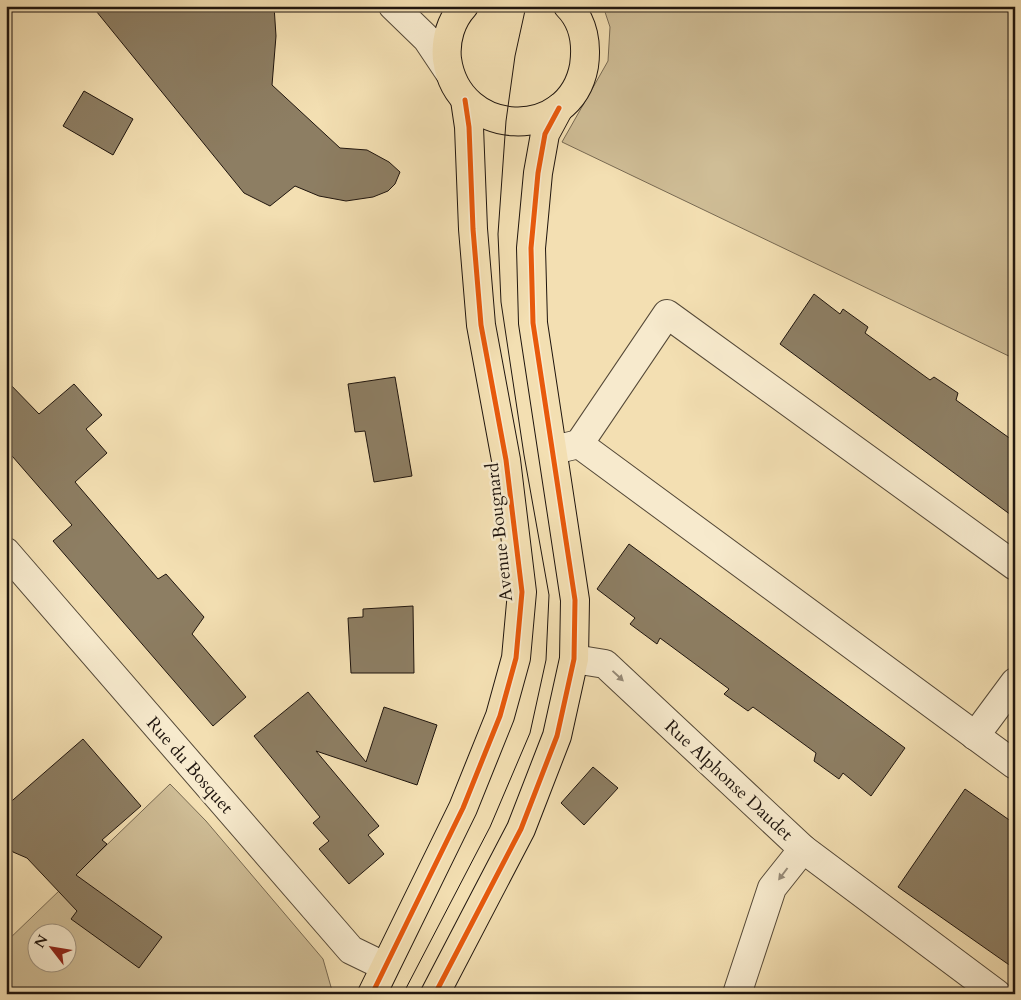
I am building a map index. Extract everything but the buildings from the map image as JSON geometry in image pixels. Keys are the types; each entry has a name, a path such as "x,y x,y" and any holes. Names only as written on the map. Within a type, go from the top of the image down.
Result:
{"main road":[{"name":"Avenue Bougnard","path":"464,6 450,27 446,50 449,72 455,88 465,100 484,114 506,122 524,122 543,117 558,108 573,93 582,74 586,53 584,33 568,6"},
{"name":"Avenue Bougnard","path":"372,994 384,966 463,808 500,716 516,658 522,592 506,460 481,325 473,229 469,127 465,100"},
{"name":"Avenue Bougnard","path":"435,994 521,829 557,736 574,659 575,600 533,323 531,248 538,174 545,134 558,108"}],"street":[{"path":"393,6 427,38 449,72"},
{"path":"552,450 579,444 667,314 1015,566"},
{"path":"579,444 1015,765"},
{"name":"Rue du Bosquet","path":"6,552 351,950 384,966"},
{"name":"Rue Alphonse Daudet","path":"574,659 605,664 803,849 772,888 737,994"},
{"path":"976,736 1015,682"},
{"path":"803,849 997,994"}],"shaded area":[{"path":"603,6 1015,6 1015,359 562,142 608,61 610,27"},
{"path":"170,784 206,821 323,959 333,994 6,994 6,942"}],"tram line":[{"path":"403,994 490,827 530,733 546,660 549,595 524,455 501,302 498,234 506,121 515,56 526,6"}],"cycle path":[{"path":"372,994 463,808 500,716 516,658 522,592 506,460 481,325 473,229 469,127 465,100"},
{"path":"435,994 521,829 557,736 574,659 575,600 533,323 531,248 538,173 545,134 559,108"}]}
